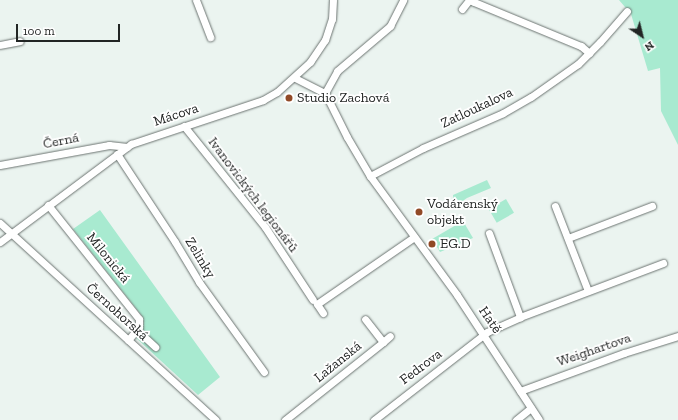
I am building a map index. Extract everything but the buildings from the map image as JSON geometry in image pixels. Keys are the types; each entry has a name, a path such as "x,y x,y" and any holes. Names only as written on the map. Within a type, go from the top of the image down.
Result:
{"street":[{"path":"196,0 210,37"},
{"name":"Mácova","path":"0,242 10,233 127,147 184,126 263,100 277,92 310,62 325,40 332,19 333,0"},
{"path":"294,78 325,93 337,72 390,26 404,0"},
{"path":"462,9 469,0 581,46 589,53"},
{"name":"Zatloukalova","path":"370,176 422,148 520,103 578,64 627,11"},
{"path":"0,45 20,41"},
{"name":"Hatě","path":"325,93 347,137 370,176 457,295 539,420"},
{"name":"Ivanovických legionářů","path":"184,126 265,227 313,300"},
{"name":"Černá","path":"0,165 109,145 127,147"},
{"name":"Zelinky","path":"117,154 175,242 199,282 264,372"},
{"name":"Milonická","path":"48,205 139,319 140,323 137,330"},
{"path":"555,206 588,292"},
{"path":"568,238 652,206"},
{"name":"Černohorská","path":"0,223 216,420"},
{"path":"488,232 520,318"},
{"path":"323,313 317,304 414,237"},
{"name":"Fedrova","path":"374,420 484,334 520,318 663,263"},
{"name":"Lažanská","path":"285,420 383,342 365,319"},
{"path":"128,340 137,330 155,347"},
{"path":"383,342 390,336"},
{"name":"Weighartova","path":"520,390 624,352 678,336"},
{"path":"516,420 531,408"}],"green space":[{"path":"619,0 678,0 678,145 661,111 660,68 648,71 631,14"},
{"path":"487,180 491,188 467,198 454,207 453,195"},
{"path":"506,199 514,213 497,223 489,209"},
{"path":"100,210 220,377 198,395 135,337 142,329 144,323 142,316 73,229"},
{"path":"463,221 473,238 440,252 432,239"}],"place":[{"name":"Studio Zachová","path":"289,98"},
{"name":"Vodárenský objekt","path":"419,212"},
{"name":"EG.D","path":"432,244"}]}
